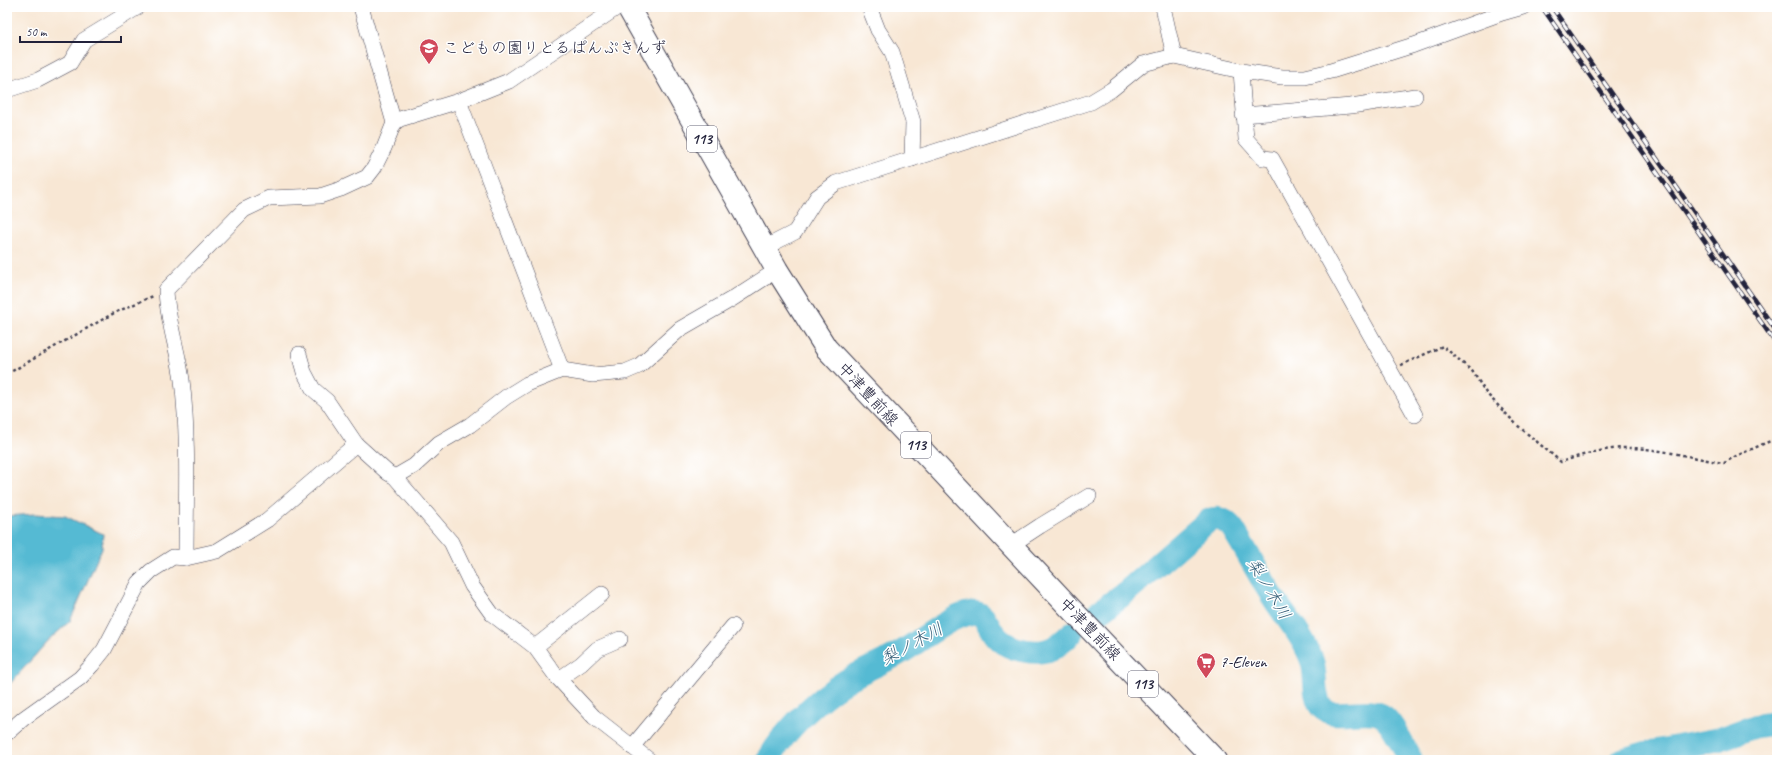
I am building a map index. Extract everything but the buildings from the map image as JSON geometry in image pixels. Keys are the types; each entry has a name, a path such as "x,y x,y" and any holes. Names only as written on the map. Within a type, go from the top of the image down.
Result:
{"main road":[{"name":"中津豊前線","path":"628,7 776,270 826,348 1216,760"}],"street":[{"path":"7,90 38,80 70,63 84,40 138,7"},
{"path":"361,7 394,123"},
{"path":"186,558 187,444 182,380 169,314 166,290 244,210 269,198 320,196 341,189 367,177 374,168 384,148 394,123 400,119 459,101 509,81 618,7"},
{"path":"869,7 878,30 892,52 913,122 912,159"},
{"path":"1163,7 1174,56"},
{"path":"764,248 795,232 817,197 836,183 1091,102 1111,90 1143,64 1174,56 1241,71 1282,77 1305,77 1331,71 1414,45 1502,13 1523,7"},
{"path":"1241,71 1246,139 1263,158 1272,159 1415,415"},
{"path":"1244,115 1351,106 1415,96"},
{"path":"459,101 562,370"},
{"path":"395,477 414,466 439,443 470,425 506,397 527,384 562,370 593,375 625,372 639,366 680,329 732,299 776,270"},
{"path":"299,354 304,372 314,389 327,401 356,444 388,473 395,477 451,542 472,586 492,614 535,647 559,679 594,717 649,760"},
{"path":"7,732 80,678 92,665 104,650 139,583 151,571 173,557 186,558 216,551 267,520 356,444"},
{"path":"1011,545 1089,496"},
{"path":"535,647 602,594"},
{"path":"632,747 733,626"},
{"path":"559,679 581,664 597,649 620,639"}],"path":[{"path":"7,374 114,313 166,290"},
{"path":"1390,370 1443,346 1473,372 1486,393 1517,425 1561,462 1579,455 1626,448 1650,450 1724,463 1736,456 1777,438"}],"water":[{"path":"35,514 65,516 103,534 102,548 70,621 47,642 7,687 7,516"}],"waterway":[{"name":"梨ノ木川","path":"1094,616 1125,593 1208,521 1215,519 1222,520 1228,523 1233,529 1271,594 1304,644 1312,661 1317,698 1322,708 1334,713 1367,712 1381,715 1389,723 1411,760"},
{"name":"梨ノ木川","path":"768,760 775,748 793,726 824,697 853,677 900,653 944,624 963,615 971,613 980,614 986,620 999,640 1014,648 1031,652 1048,650 1055,647 1072,633"},
{"name":"梨ノ木川","path":"1622,760 1646,753 1720,739 1756,726 1777,723"}],"railway":[{"path":"1542,7 1777,345"},
{"path":"1552,7 1777,332"}],"place":[{"name":"こどもの園りとるぱんぷきんず","path":"429,65"},
{"name":"7-Eleven","path":"1206,679"}]}
